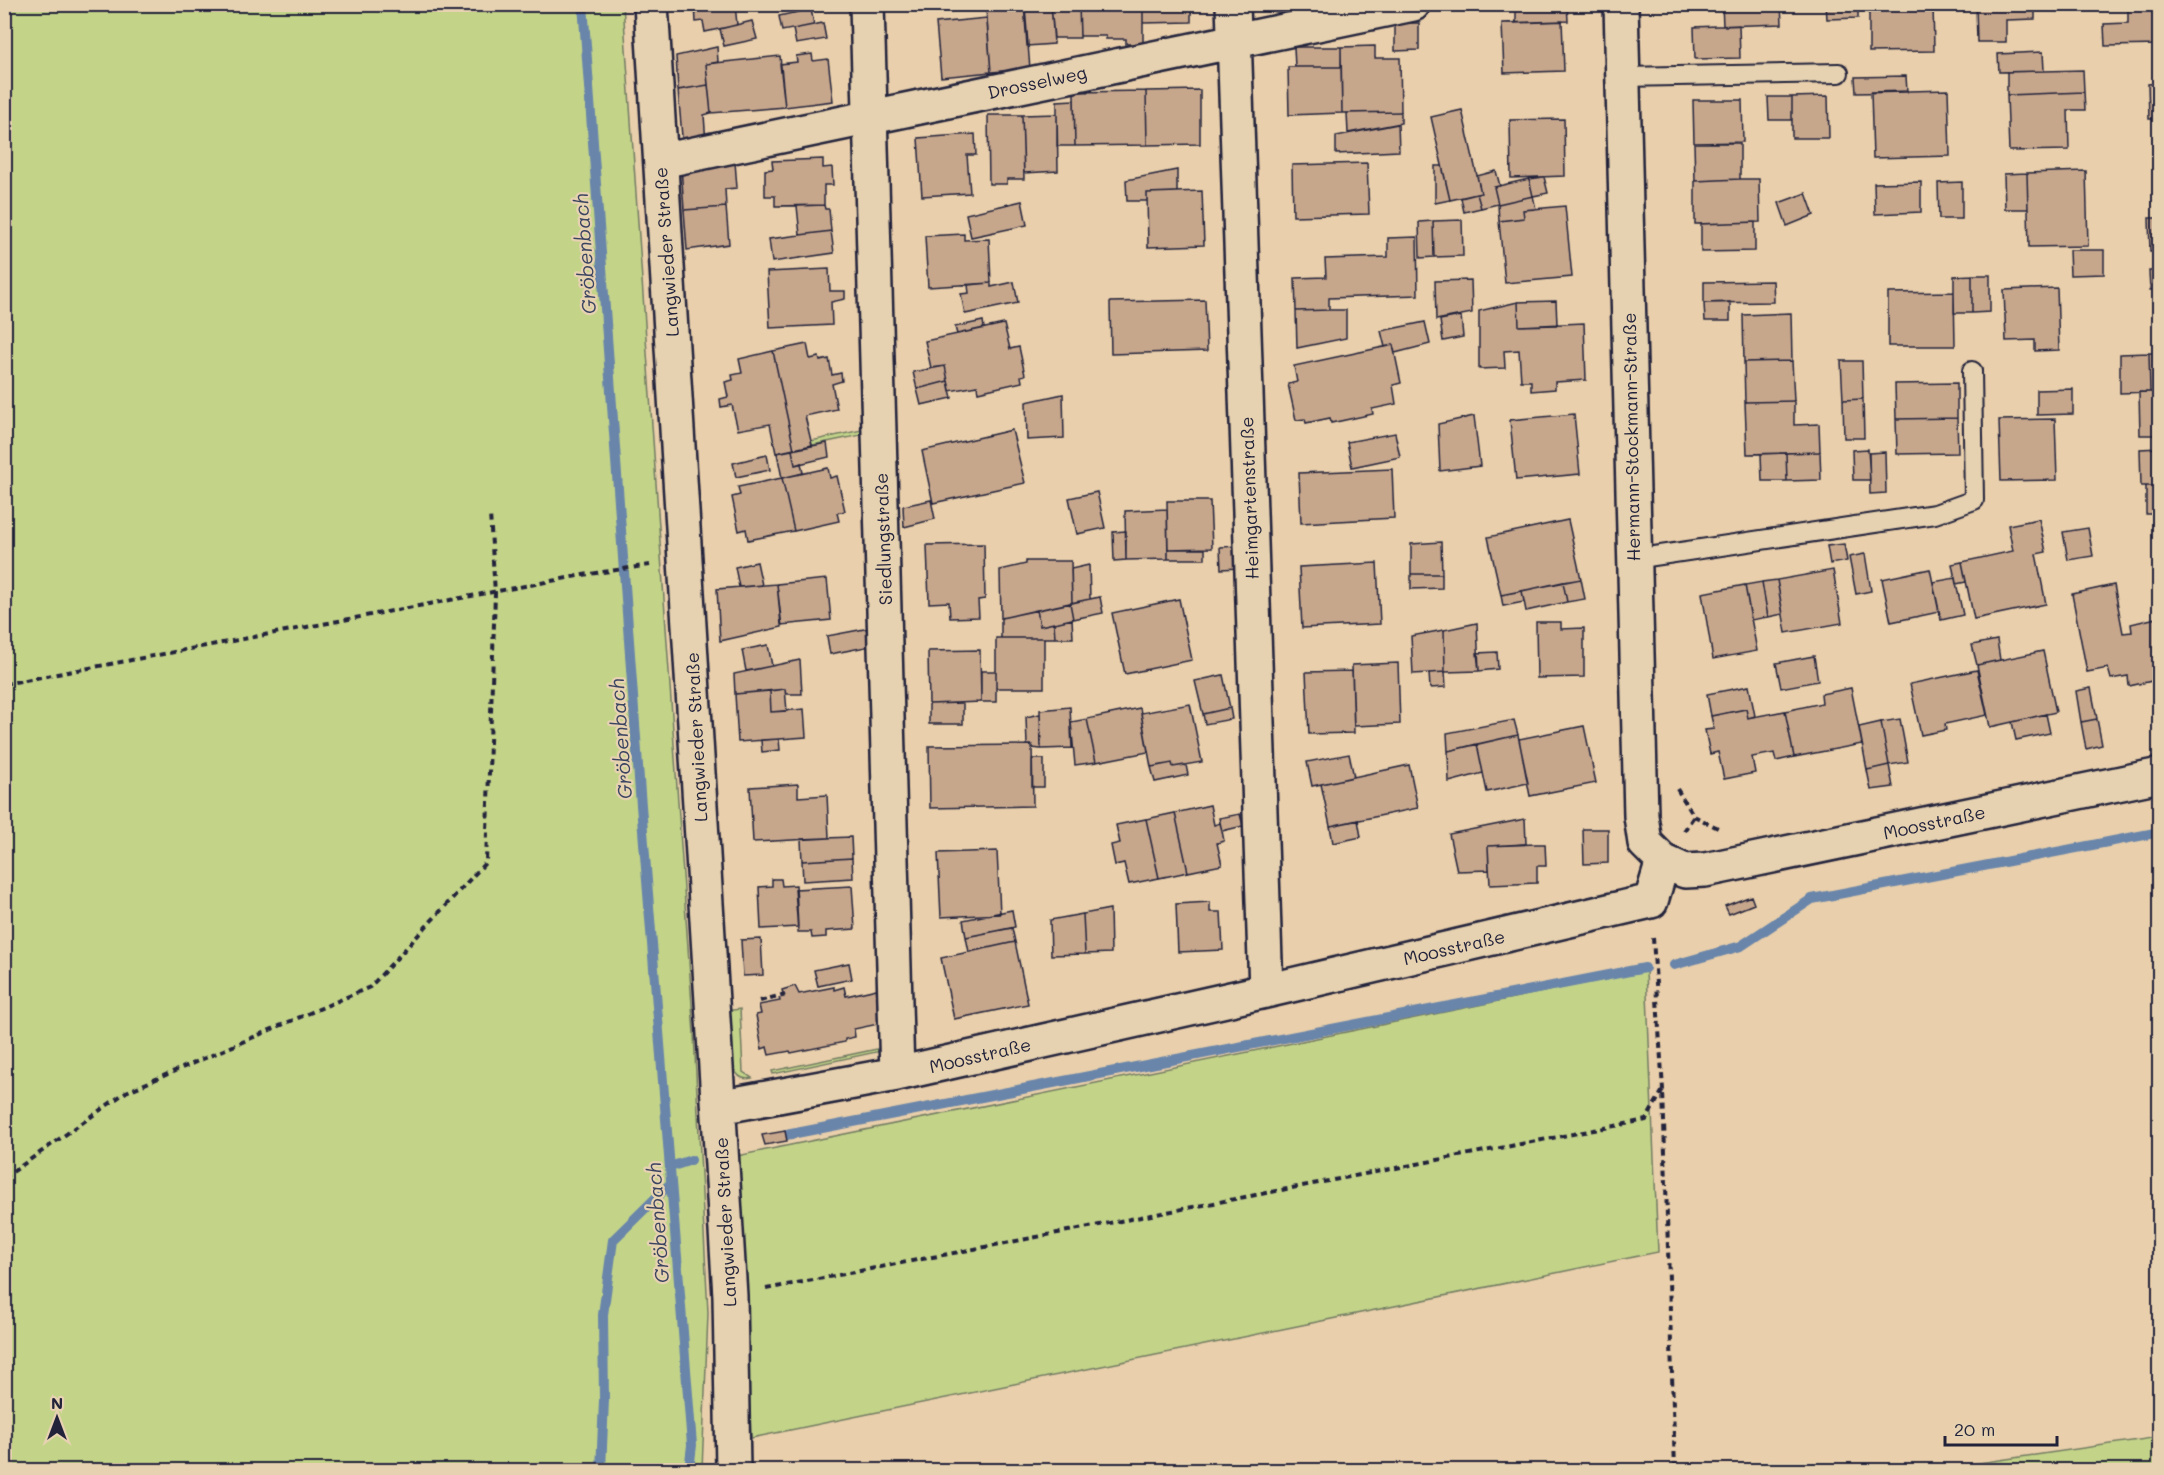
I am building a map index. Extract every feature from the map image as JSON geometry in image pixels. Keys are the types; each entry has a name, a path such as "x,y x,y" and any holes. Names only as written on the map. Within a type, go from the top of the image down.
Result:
{"street":[{"name":"Langwieder Straße","path":"651,4 730,1296 733,1470"},
{"name":"Siedlungstraße","path":"867,4 897,1074"},
{"name":"Heimgartenstraße","path":"1233,4 1266,991"},
{"name":"Drosselweg","path":"661,161 1413,4"},
{"name":"Hermann-Stockmann-Straße","path":"1621,4 1641,816 1645,843 1663,861"},
{"name":"Moosstraße","path":"1663,861 1685,871 1705,870 2160,775"},
{"path":"1650,901 1663,861"},
{"name":"Moosstraße","path":"719,1107 897,1074 1650,901"}],"lane":[{"path":"1622,77 1839,73"},
{"path":"1634,559 1935,514 1974,500 1972,371"}],"path":[{"path":"4,1178 126,1092 370,987 486,862 495,593 490,514"},
{"path":"4,684 583,575 644,566"},
{"path":"1650,901 1663,1090 1675,1470"},
{"path":"760,1001 784,994"},
{"path":"730,1296 1646,1120 1663,1090"}],"green space":[{"path":"5,4 623,5 694,1034 708,1313 702,1470 5,1470"},
{"path":"861,395 866,434 812,445 811,441 862,430"},
{"path":"1646,971 1658,1252 751,1438 737,1156"},
{"path":"740,1009 743,1072 752,1078 739,1076 735,1071 731,1033 722,1026 726,1011"},
{"path":"881,1045 881,1051 773,1074 772,1071 877,1049"},
{"path":"2159,1437 2159,1470 1931,1470"}],"building":[{"path":"695,4 735,4 737,25 705,32 703,21 696,22"},
{"path":"792,4 827,4 827,6 793,13"},
{"path":"947,4 983,4 983,5 949,12"},
{"path":"1024,4 1051,4 1054,44 1027,46"},
{"path":"1051,4 1079,4 1080,38 1054,38"},
{"path":"1079,4 1143,4 1143,44 1126,44 1126,39 1106,39 1106,36 1080,36"},
{"path":"1143,4 1191,4 1191,22 1143,23"},
{"path":"1516,4 1567,4 1568,21 1516,23"},
{"path":"1722,4 1781,4 1782,24 1723,26"},
{"path":"1826,4 1858,4 1858,18 1827,19"},
{"path":"1869,4 1933,4 1934,51 1869,52"},
{"path":"1976,4 2035,4 2035,19 2006,20 2006,42 1977,42"},
{"path":"2128,4 2160,4 2160,45 2105,46 2104,24 2128,23"},
{"path":"1025,7 1030,69 991,72 986,10"},
{"path":"811,9 814,25 782,31 779,16"},
{"path":"987,18 991,72 941,77 936,23"},
{"path":"752,21 757,39 724,46 720,29"},
{"path":"1562,21 1564,71 1504,73 1502,23"},
{"path":"823,23 826,39 796,44 793,29"},
{"path":"1395,23 1419,23 1419,50 1395,51"},
{"path":"1739,25 1740,58 1695,59 1694,27"},
{"path":"1375,46 1375,58 1400,58 1401,112 1342,113 1341,47"},
{"path":"717,47 718,62 706,64 708,85 678,90 676,56"},
{"path":"1294,47 1341,47 1341,67 1295,67"},
{"path":"2043,52 2044,71 1999,72 1998,54"},
{"path":"812,54 813,61 828,59 833,101 785,107 780,64 797,62 796,56"},
{"path":"780,56 785,107 711,113 706,64"},
{"path":"1288,67 1341,67 1342,113 1289,115"},
{"path":"2083,70 2084,92 2007,95 2007,72"},
{"path":"1906,76 1907,92 1856,93 1855,77"},
{"path":"2160,83 2160,119 2149,119 2148,84"},
{"path":"708,85 711,113 704,115 706,143 683,148 678,90"},
{"path":"1200,90 1200,144 1147,145 1146,91"},
{"path":"1948,90 1950,156 1873,158 1871,92"},
{"path":"1146,91 1147,145 1075,146 1074,92"},
{"path":"2084,92 2085,110 2068,110 2069,150 2009,151 2007,95"},
{"path":"1828,96 1829,138 1792,138 1792,97"},
{"path":"1768,97 1792,97 1792,120 1769,120"},
{"path":"1074,100 1075,146 1057,146 1057,101"},
{"path":"1693,100 1742,100 1743,142 1694,143"},
{"path":"1462,110 1481,193 1450,200 1431,117"},
{"path":"1401,112 1401,123 1348,133 1347,113"},
{"path":"1057,114 1058,171 1024,173 1022,115"},
{"path":"988,115 1022,115 1024,179 1007,179 1007,184 989,184"},
{"path":"1564,119 1565,176 1511,178 1510,120"},
{"path":"1398,124 1399,151 1336,154 1336,136"},
{"path":"975,134 976,155 967,155 970,193 922,196 918,138"},
{"path":"1694,143 1740,143 1740,179 1695,181"},
{"path":"823,159 823,168 832,167 833,185 824,185 824,205 775,206 775,196 765,196 765,170 773,169 772,161"},
{"path":"735,162 737,188 725,189 726,207 684,210 681,166"},
{"path":"1367,163 1369,214 1293,216 1292,165"},
{"path":"1435,166 1442,166 1450,200 1435,203"},
{"path":"1177,170 1177,192 1147,193 1147,201 1127,201 1126,180"},
{"path":"1496,171 1500,186 1494,187 1498,204 1481,208 1477,194 1481,193 1477,176"},
{"path":"2086,171 2088,246 2029,247 2027,173"},
{"path":"2027,173 2028,209 2005,209 2004,174"},
{"path":"1544,177 1548,193 1533,196 1529,179"},
{"path":"1529,179 1533,196 1498,204 1494,187"},
{"path":"1759,179 1760,222 1695,224 1695,181"},
{"path":"1921,182 1921,212 1875,214 1874,183"},
{"path":"1962,182 1962,219 1939,219 1938,183"},
{"path":"1202,191 1204,245 1148,247 1147,193"},
{"path":"1806,193 1814,215 1787,226 1779,203"},
{"path":"1477,194 1481,208 1464,212 1461,198"},
{"path":"1533,196 1536,209 1523,210 1524,218 1499,221 1498,204"},
{"path":"1022,201 1027,225 971,237 966,214"},
{"path":"824,205 825,209 829,209 831,231 800,235 797,206"},
{"path":"1565,206 1572,277 1505,283 1499,221 1524,218 1523,210"},
{"path":"726,207 729,244 687,250 684,210"},
{"path":"2149,218 2160,218 2160,252 2150,252"},
{"path":"1462,220 1463,256 1434,257 1433,221"},
{"path":"1433,221 1434,257 1420,258 1419,222"},
{"path":"1755,222 1755,251 1701,252 1701,224"},
{"path":"831,231 834,253 772,262 769,239"},
{"path":"964,234 964,240 989,239 991,283 928,287 925,236"},
{"path":"1417,237 1418,295 1329,298 1329,310 1296,311 1295,278 1326,277 1325,259 1388,257 1388,238"},
{"path":"2069,250 2104,250 2104,274 2070,275"},
{"path":"829,269 830,291 845,291 845,299 831,302 832,325 770,328 767,272"},
{"path":"2149,271 2160,271 2160,289 2150,290"},
{"path":"1972,275 1972,313 1954,313 1954,276"},
{"path":"1972,275 1990,275 1990,312 1972,313"},
{"path":"1471,280 1472,313 1436,320 1435,281"},
{"path":"1773,281 1774,302 1704,303 1704,282"},
{"path":"1014,282 1018,303 965,314 961,294 969,293 968,285 991,283 991,287"},
{"path":"2057,288 2059,350 2035,351 2035,340 2006,341 2004,290"},
{"path":"1954,292 1955,346 1888,346 1888,293"},
{"path":"1205,300 1207,351 1111,354 1110,302"},
{"path":"1556,301 1557,325 1519,326 1518,302"},
{"path":"1518,302 1519,326 1584,323 1586,380 1555,382 1555,389 1531,391 1531,381 1521,381 1519,350 1504,351 1505,368 1479,369 1479,311"},
{"path":"1730,302 1730,321 1705,321 1704,303"},
{"path":"1346,310 1346,338 1297,348 1296,311"},
{"path":"1791,313 1792,361 1744,362 1743,315"},
{"path":"1461,316 1463,337 1443,341 1440,320"},
{"path":"983,321 984,328 957,334 955,327"},
{"path":"1425,322 1430,344 1395,353 1393,345 1385,347 1381,331"},
{"path":"1004,324 1010,349 1019,347 1025,375 1021,376 1022,382 978,392 977,386 950,391 945,366 931,368 925,341"},
{"path":"807,344 810,359 819,357 820,361 829,359 832,375 841,373 842,381 832,384 837,409 805,416 812,445 794,449 773,351"},
{"path":"1393,345 1401,383 1393,385 1396,404 1372,409 1373,414 1331,423 1330,418 1306,423 1305,419 1296,420 1288,384 1297,382 1294,366"},
{"path":"773,351 794,449 776,453 770,424 738,430 732,405 721,407 720,399 728,397 725,382 733,380 732,375 742,373 739,359"},
{"path":"2149,353 2160,353 2160,392 2150,392"},
{"path":"2149,353 2150,392 2120,393 2120,354"},
{"path":"1792,361 1794,401 1745,402 1744,362"},
{"path":"1841,361 1862,361 1863,399 1843,400"},
{"path":"945,366 948,381 917,389 913,372"},
{"path":"948,381 952,398 921,405 917,389"},
{"path":"1957,383 1957,418 1896,419 1895,384"},
{"path":"2073,389 2073,414 2037,415 2037,390"},
{"path":"2139,392 2160,392 2160,435 2140,435"},
{"path":"1063,394 1064,438 1027,440 1026,402"},
{"path":"1863,399 1864,438 1844,438 1843,400"},
{"path":"1794,401 1794,425 1819,424 1820,452 1747,454 1745,402"},
{"path":"1574,414 1580,474 1516,480 1510,420"},
{"path":"1474,416 1480,466 1440,471 1438,424"},
{"path":"1957,418 1958,453 1897,454 1896,419"},
{"path":"2055,419 2057,480 2001,481 1999,420"},
{"path":"1012,430 1025,483 933,503 922,451"},
{"path":"1395,433 1400,457 1352,467 1347,442"},
{"path":"827,443 829,457 795,465 792,450"},
{"path":"2159,448 2160,486 2141,486 2140,449"},
{"path":"1868,449 1870,480 1853,480 1852,450"},
{"path":"792,450 795,465 801,463 803,473 782,478 777,453"},
{"path":"1820,452 1821,480 1787,481 1786,453"},
{"path":"1885,452 1886,493 1870,494 1869,453"},
{"path":"1786,453 1787,481 1762,481 1761,454"},
{"path":"767,455 770,470 736,477 733,463"},
{"path":"828,468 830,478 837,476 845,511 837,513 839,521 794,531 782,478"},
{"path":"1392,469 1394,518 1301,523 1299,473"},
{"path":"782,478 794,531 748,540 746,529 739,531 732,497 740,495 738,487"},
{"path":"2146,486 2160,486 2160,514 2146,514"},
{"path":"1097,492 1105,528 1077,534 1069,498"},
{"path":"931,500 935,519 904,527 903,506"},
{"path":"1167,501 1210,501 1212,548 1168,549"},
{"path":"1167,509 1168,559 1126,560 1125,511"},
{"path":"2154,514 2160,514 2160,535 2154,535"},
{"path":"2039,519 2046,552 2036,554 2046,604 1974,619 1962,562 2013,551 2008,525"},
{"path":"1568,520 1581,579 1501,595 1488,537"},
{"path":"2088,528 2093,556 2068,560 2063,532"},
{"path":"1126,531 1126,560 1114,561 1113,532"},
{"path":"1441,542 1442,574 1411,574 1411,544"},
{"path":"984,544 985,599 978,600 979,617 950,618 949,602 929,603 927,545"},
{"path":"1844,544 1847,561 1830,564 1827,546"},
{"path":"1239,546 1239,568 1221,569 1220,547"},
{"path":"1168,549 1205,549 1205,559 1168,559"},
{"path":"1865,554 1871,591 1856,594 1849,557"},
{"path":"1026,561 1071,561 1072,603 1001,618 1000,570 1026,564"},
{"path":"757,562 762,585 739,587 735,567"},
{"path":"1962,562 1966,582 1956,584 1952,564"},
{"path":"1377,563 1380,624 1302,628 1299,567"},
{"path":"1089,565 1090,599 1072,603 1071,569"},
{"path":"1930,569 1939,612 1891,622 1882,579"},
{"path":"1833,570 1842,623 1786,633 1777,580"},
{"path":"1411,574 1442,574 1442,588 1411,589"},
{"path":"1955,578 1963,615 1941,620 1933,582"},
{"path":"827,579 831,620 781,625 777,584"},
{"path":"1581,579 1585,599 1567,602 1563,582"},
{"path":"1777,580 1783,614 1768,617 1762,582"},
{"path":"1563,582 1567,602 1526,611 1522,591"},
{"path":"1762,582 1768,617 1751,620 1745,585"},
{"path":"777,584 782,627 720,641 717,589"},
{"path":"1745,585 1757,651 1713,659 1702,593"},
{"path":"2114,585 2123,633 2132,632 2131,624 2156,618 2160,634 2160,689 2154,690 2152,681 2129,686 2128,676 2111,679 2108,668 2087,672 2072,594"},
{"path":"1522,591 1524,602 1503,606 1501,595"},
{"path":"1100,597 1103,613 1073,619 1070,603"},
{"path":"1179,599 1192,660 1125,674 1112,613"},
{"path":"1070,603 1073,619 1040,626 1037,610"},
{"path":"1037,610 1040,626 1054,623 1055,638 1001,638 1001,618"},
{"path":"1072,619 1073,638 1055,638 1054,623"},
{"path":"1536,622 1561,622 1561,629 1584,628 1584,677 1537,678"},
{"path":"1477,623 1479,671 1445,672 1444,630"},
{"path":"870,628 871,646 830,654 827,636"},
{"path":"1444,630 1445,672 1413,674 1411,636"},
{"path":"996,638 1044,638 1044,688 996,688"},
{"path":"1997,640 2000,660 1977,665 1972,645"},
{"path":"768,645 772,666 746,671 742,650"},
{"path":"980,650 981,702 929,704 928,651"},
{"path":"2043,651 2056,712 1990,727 1977,665"},
{"path":"1497,652 1498,669 1479,671 1477,653"},
{"path":"1814,656 1818,681 1781,688 1776,663"},
{"path":"800,660 802,694 786,694 785,689 735,694 734,674"},
{"path":"1398,663 1400,724 1354,726 1352,665"},
{"path":"1977,670 1987,715 1945,724 1946,730 1921,735 1910,684"},
{"path":"981,671 996,671 996,702 981,702"},
{"path":"1352,671 1354,733 1309,734 1306,672"},
{"path":"1445,672 1446,687 1430,688 1429,673"},
{"path":"1223,675 1230,708 1203,714 1195,681"},
{"path":"1749,686 1755,716 1748,718 1746,709 1711,716 1707,694"},
{"path":"1851,688 1862,744 1794,757 1785,711 1822,703 1821,694"},
{"path":"2091,688 2097,719 2081,722 2076,691"},
{"path":"785,689 787,711 771,712 770,691"},
{"path":"770,691 771,712 804,709 806,737 738,742 735,694"},
{"path":"963,703 963,724 929,724 929,704"},
{"path":"1190,704 1202,762 1173,767 1172,763 1151,767 1141,713"},
{"path":"1070,707 1072,748 1041,749 1040,710"},
{"path":"1140,708 1148,752 1096,762 1087,719"},
{"path":"1230,708 1232,719 1205,724 1203,714"},
{"path":"1746,709 1748,718 1785,711 1794,757 1776,761 1774,753 1752,757 1755,773 1724,779 1718,752 1710,754 1705,730 1714,729 1711,716"},
{"path":"1040,714 1041,749 1027,745 1026,717"},
{"path":"2046,714 2050,733 2016,740 2012,722"},
{"path":"1087,719 1096,762 1075,765 1071,722"},
{"path":"1900,719 1908,762 1889,765 1881,722"},
{"path":"2097,719 2102,745 2086,749 2081,722"},
{"path":"1514,720 1518,735 1448,751 1447,733"},
{"path":"1881,722 1889,765 1867,770 1859,727"},
{"path":"1584,726 1596,783 1530,796 1519,739"},
{"path":"1518,735 1528,783 1487,792 1477,744"},
{"path":"779,739 780,750 762,752 761,740"},
{"path":"1477,744 1483,773 1449,782 1448,751"},
{"path":"1032,745 1033,806 930,808 929,746"},
{"path":"1349,754 1354,777 1312,786 1307,762"},
{"path":"1032,759 1044,759 1044,787 1032,787"},
{"path":"1172,763 1173,767 1186,765 1188,775 1155,782 1151,767"},
{"path":"1409,765 1418,808 1330,826 1321,784"},
{"path":"1889,765 1893,787 1871,790 1867,770"},
{"path":"798,784 798,797 827,795 829,838 753,842 750,787"},
{"path":"1210,805 1214,825 1220,823 1224,841 1217,843 1222,865 1188,872 1175,813"},
{"path":"1175,813 1188,872 1159,878 1146,819"},
{"path":"1240,814 1243,826 1222,831 1219,818"},
{"path":"1146,819 1159,878 1129,884 1124,863 1115,865 1111,845 1120,843 1116,825"},
{"path":"1525,819 1526,844 1488,846 1489,870 1457,871 1449,834"},
{"path":"1358,820 1361,837 1333,843 1330,826"},
{"path":"1583,829 1608,829 1608,863 1584,864"},
{"path":"851,837 852,858 802,861 801,839"},
{"path":"1545,844 1546,866 1537,866 1537,883 1490,885 1488,846"},
{"path":"997,851 1000,914 941,917 938,853"},
{"path":"852,858 853,878 803,881 802,861"},
{"path":"772,879 781,879 782,886 796,885 798,927 761,929 759,887 772,886"},
{"path":"852,886 855,929 826,931 826,937 812,938 811,932 798,932 795,889"},
{"path":"1751,896 1754,904 1729,914 1725,906"},
{"path":"1210,902 1210,912 1221,912 1223,950 1178,952 1176,904"},
{"path":"1110,909 1111,953 1085,954 1083,914"},
{"path":"1012,910 1015,927 966,937 963,920"},
{"path":"1083,914 1085,954 1051,955 1050,920"},
{"path":"1012,928 1015,942 969,952 966,937"},
{"path":"761,939 763,975 743,976 741,940"},
{"path":"1015,942 1028,1004 954,1019 941,958"},
{"path":"849,963 852,979 818,986 814,970"},
{"path":"795,986 799,994 844,987 846,996 881,988 883,1023 854,1029 855,1037 845,1039 845,1042 769,1055 767,1047 762,1049 756,1015 761,1014 759,1005 780,1001 779,998 784,997 782,990"},
{"path":"785,1131 787,1141 765,1145 762,1135"}],"waterway":[{"name":"Gröbenbach","path":"583,4 640,793 692,1445 689,1470"},
{"path":"1674,965 1741,946 1812,899 2160,832"},
{"path":"786,1135 1645,968"},
{"path":"670,1167 691,1160"},
{"path":"601,1470 604,1400 603,1315 613,1240 671,1183"}]}
